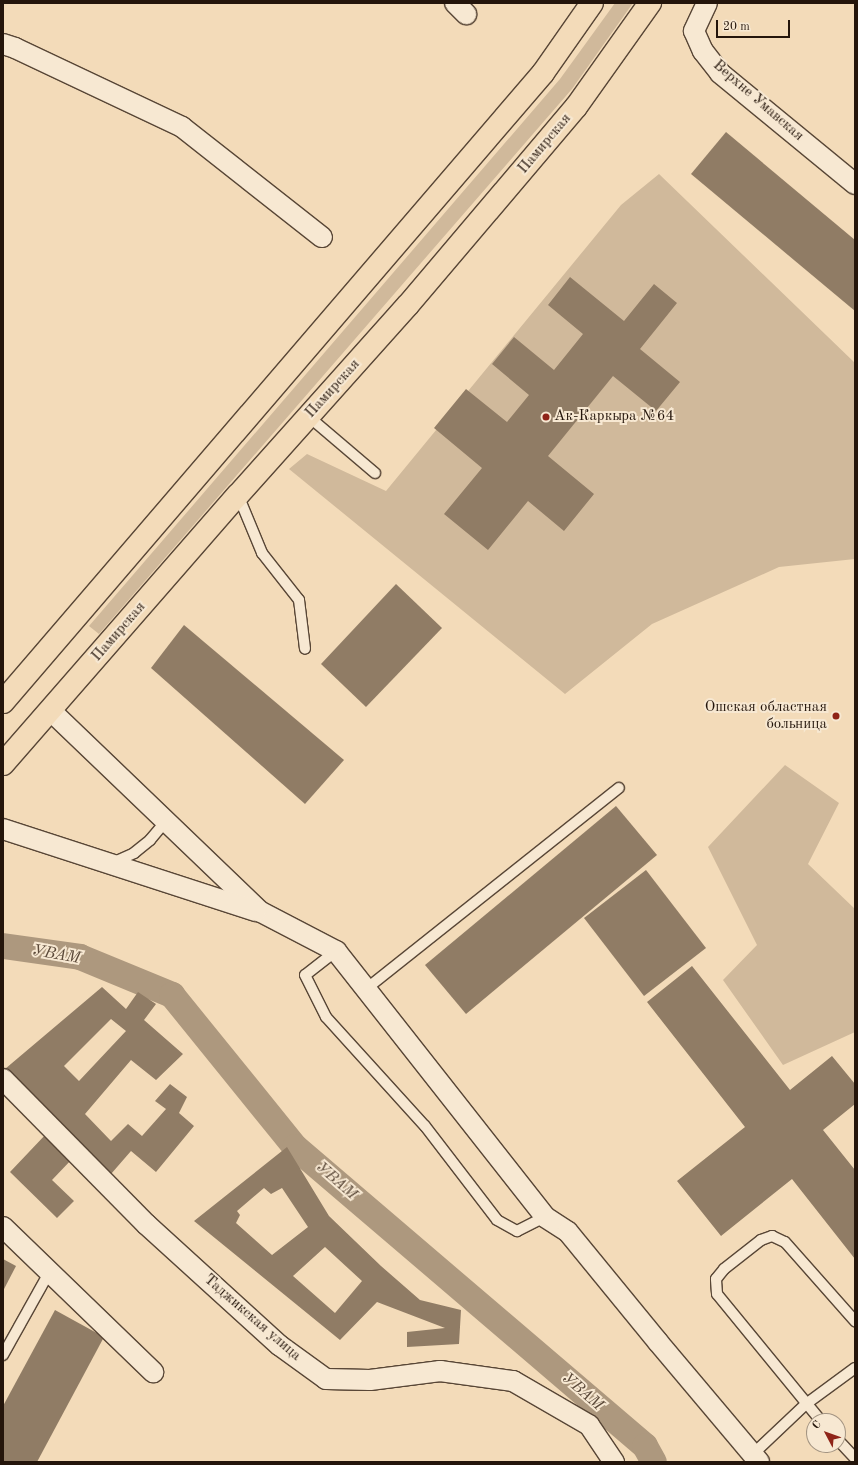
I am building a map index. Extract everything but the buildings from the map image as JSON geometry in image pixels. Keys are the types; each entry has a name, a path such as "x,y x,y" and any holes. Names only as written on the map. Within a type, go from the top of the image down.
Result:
{"main road":[{"path":"3,702 543,73 592,3"},
{"name":"Памирская","path":"3,764 238,495 408,305 576,107 650,3"}],"street":[{"name":"Верхне Умавская","path":"707,3 694,31 703,51 720,73 855,184"},
{"path":"3,44 15,48 182,127 322,237"},
{"path":"50,710 261,912"},
{"path":"3,829 261,912 336,950 545,1217 568,1232 756,1458"},
{"name":"Таджикская улица","path":"3,1079 146,1224 279,1345 326,1379 370,1380 440,1371 513,1380 589,1425 614,1462"},
{"path":"3,1227 153,1372"}],"lane":[{"path":"308,416 375,473"},
{"path":"238,495 262,553 299,600 305,649"},
{"path":"366,989 619,788"},
{"path":"110,864 134,853 150,840 166,821"},
{"path":"336,950 305,975 326,1017 425,1126 497,1220 517,1231 545,1217"},
{"path":"814,1413 717,1294 716,1279 724,1269 761,1240 772,1236 785,1242 855,1321"},
{"path":"3,1355 50,1271"},
{"path":"756,1458 806,1404 855,1368"},
{"path":"846,1448 855,1458"}],"shaded area":[{"path":"615,3 633,3 572,89 99,634 89,626 560,79"},
{"path":"659,174 855,363 855,559 779,567 652,624 565,694 289,469 307,454 386,491 621,205"},
{"path":"785,765 839,803 808,864 855,909 855,1032 783,1065 723,980 757,945 708,847"}],"waterway":[{"name":"УВАМ","path":"3,946 80,957 172,995 295,1147 645,1446 654,1462"}],"place":[{"name":"Ак-Каркыра №64","path":"546,417"},
{"name":"Ошская областная больница","path":"836,716"}]}
